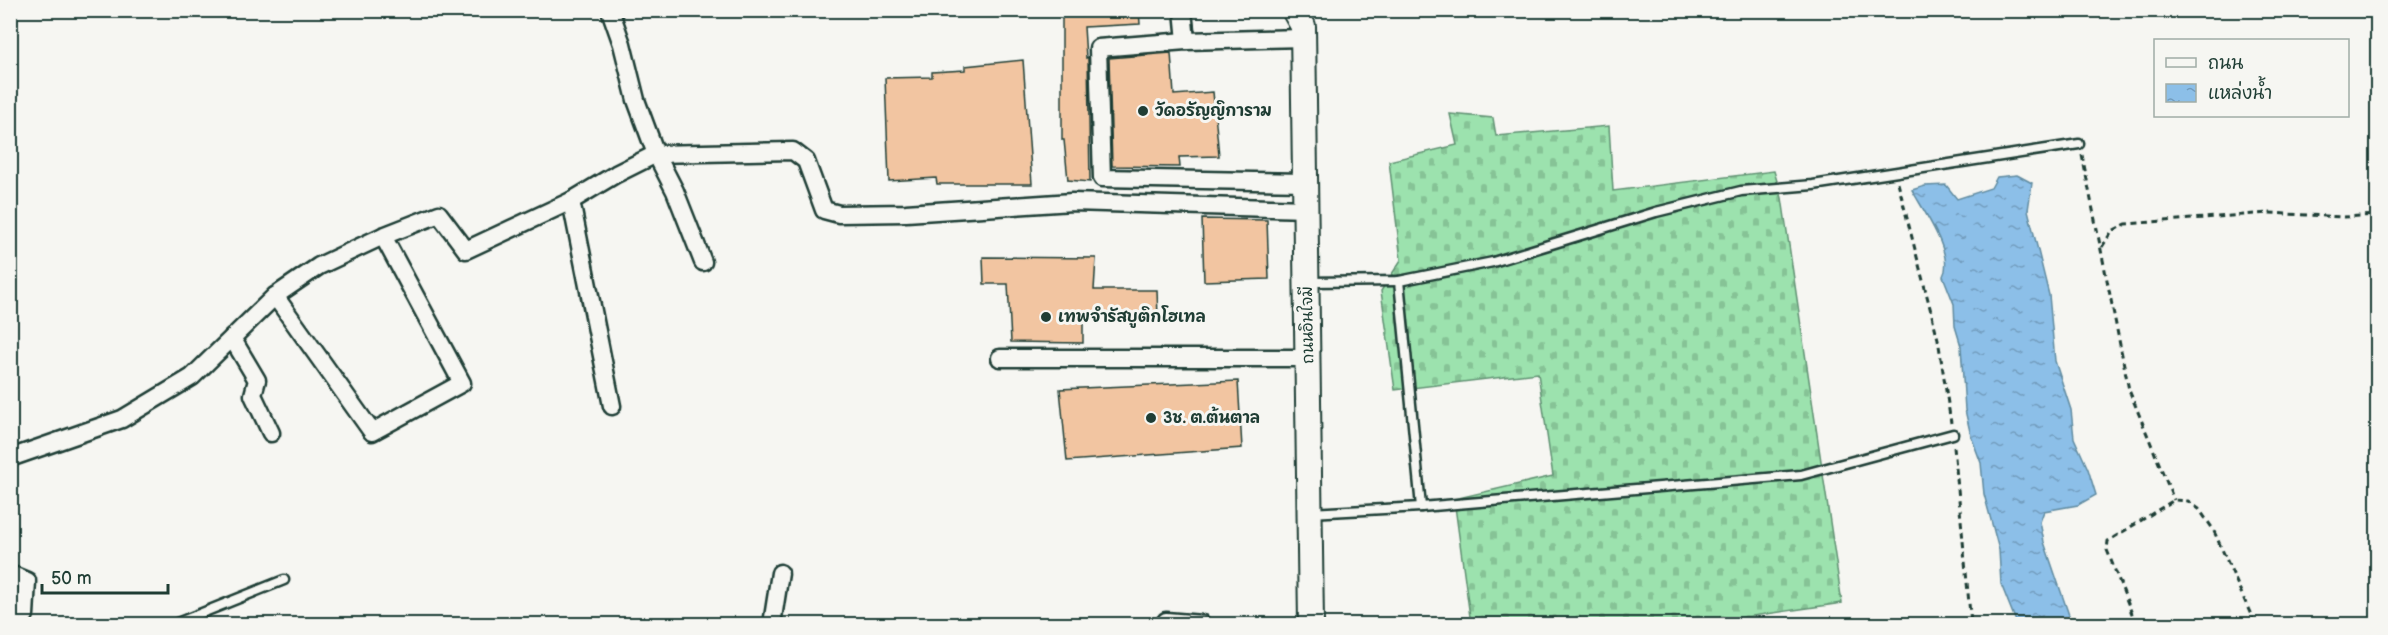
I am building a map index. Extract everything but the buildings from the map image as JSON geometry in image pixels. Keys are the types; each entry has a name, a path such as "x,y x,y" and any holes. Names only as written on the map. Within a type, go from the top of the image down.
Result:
{"main road":[{"name":"ถนนอินใจมี","path":"1303,21 1311,624"}],"street":[{"path":"610,10 622,44 636,100 656,154 675,191 703,262"},
{"path":"1183,10 1186,41"},
{"path":"1303,21 1186,41 1098,48 1102,178 1306,182"},
{"path":"10,458 122,419 192,377 274,296 319,266 383,236 439,214 466,250 571,201 616,174 656,154 793,151 806,161 824,210 839,214 906,213 1072,202 1306,209"},
{"path":"571,201 612,406"},
{"path":"274,296 372,432 418,408 462,383 383,236"},
{"path":"232,338 257,380 253,395 271,433"},
{"path":"1000,358 1309,358"},
{"path":"772,624 780,573"},
{"path":"10,574 27,581 26,615"},
{"path":"1166,621 1202,624"}],"lane":[{"path":"1307,282 1399,281 1493,262 1656,212 1740,190 1813,185 2079,144"},
{"path":"1399,281 1421,507"},
{"path":"1310,513 1421,507 1801,475 1953,434"},
{"path":"177,624 284,580"}],"path":[{"path":"2079,144 2129,390 2174,500"},
{"path":"1894,171 1938,339 1953,434 1971,624"},
{"path":"2102,249 2112,231 2126,224 2269,213 2343,217 2378,215"},
{"path":"2136,624 2108,550 2108,541 2174,500 2188,501 2199,508 2213,528 2255,624"}],"green space":[{"path":"1450,114 1493,118 1496,136 1609,126 1613,191 1774,171 1782,198 1842,603 1697,624 1471,624 1454,499 1553,476 1538,373 1395,390 1381,291 1401,260 1389,161 1457,145"}],"water":[{"path":"2017,175 2032,183 2028,210 2049,295 2055,361 2071,410 2074,438 2088,469 2096,495 2078,505 2044,511 2040,522 2044,542 2072,624 2017,624 2001,584 1999,550 1984,494 1981,463 1965,410 1961,346 1955,326 1954,304 1943,276 1946,267 1945,257 1930,220 1912,190 1925,186 1946,185 1957,199 1991,188 1997,177"}],"place":[{"name":"วัดอรัญญิการาม","path":"1143,111"},
{"name":"เทพจำรัสบูติกโฮเทล","path":"1046,317"},
{"name":"3ช. ต.ต้นตาล","path":"1151,418"}]}
